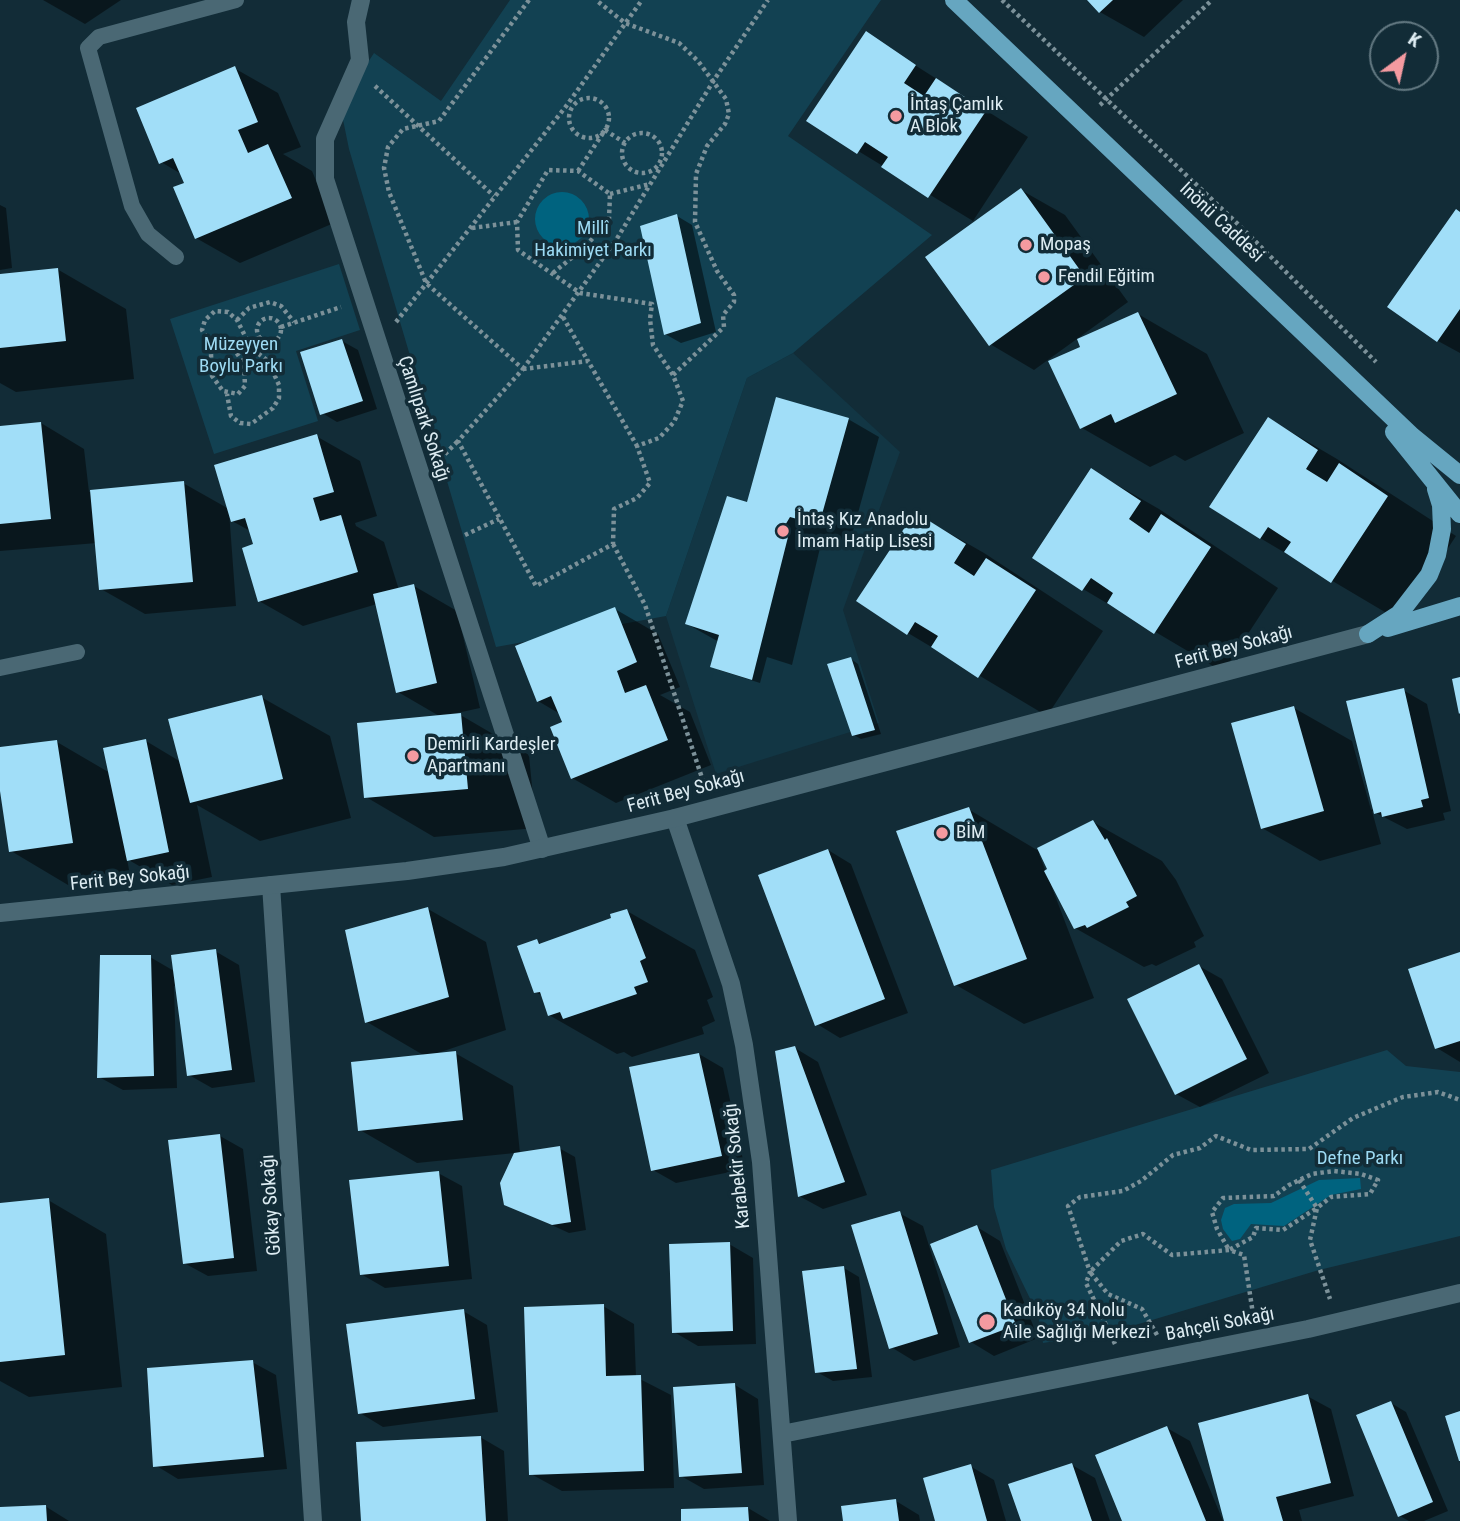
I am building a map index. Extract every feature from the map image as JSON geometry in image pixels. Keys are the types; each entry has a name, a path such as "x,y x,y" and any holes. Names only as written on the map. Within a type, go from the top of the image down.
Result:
{"main road":[{"name":"İnönü Caddesi","path":"954,0 1412,436 1460,475"},
{"path":"1332,357 1460,514"},
{"path":"1368,634 1391,621 1408,605 1429,575 1437,555 1442,529 1441,505 1426,470"},
{"path":"1368,634 1460,606"}],"street":[{"name":"Çamlıpark Sokağı","path":"361,0 356,16 360,50 356,69 325,139 323,164 327,189 542,849"},
{"name":"Ferit Bey Sokağı","path":"0,913 456,865 542,849 675,818 1368,634"},
{"name":"Karabekir Sokağı","path":"675,818 719,947 744,1045 761,1161 788,1521"},
{"name":"Gökay Sokağı","path":"271,886 313,1521"},
{"name":"Bahçeli Sokağı","path":"782,1434 1338,1323 1460,1293"}],"lane":[{"path":"176,257 148,234 132,206 94,80 88,48 99,37 236,0"},
{"path":"0,668 77,652"}],"path":[{"path":"529,0 439,121 403,129 388,147 384,168 389,192 426,283 523,369 588,361"},
{"path":"596,0 625,23 679,43 714,80 726,99 729,114 699,161 696,174 695,222 717,271 734,295 734,302 723,315 724,327 673,375"},
{"path":"377,346 494,196 569,106 642,0"},
{"path":"613,544 536,586 458,441 523,369 580,293 714,80 768,0"},
{"path":"1002,0 1108,99 1381,367"},
{"path":"1082,119 1108,99 1212,0"},
{"path":"356,69 494,196"},
{"path":"569,106 585,99 598,101 607,111 608,124 578,171"},
{"path":"569,106 569,123 577,134 588,138 605,130"},
{"path":"605,130 625,143"},
{"path":"638,134 652,136 661,146 660,166 648,173 630,169 622,153 625,143 638,134"},
{"path":"637,446 659,438 674,422 683,401 673,375 653,345 650,319 652,304 580,293 518,250 517,222 548,170 578,171 610,194 651,184"},
{"path":"553,273 586,246 609,219 610,194"},
{"path":"471,228 517,222"},
{"path":"281,327 362,300"},
{"path":"237,320 249,308 270,302 281,306 294,322"},
{"path":"215,311 229,312 237,320 251,348 268,361 274,371 279,398 263,418 251,424 240,423 231,416 227,394 212,376 210,364 214,349 202,330 205,320 215,311"},
{"path":"563,317 637,446 650,483 637,498 614,509 613,544 648,613 704,784"},
{"path":"264,318 272,318 281,327 281,335 275,341 260,338 257,327 264,318"},
{"path":"251,348 260,338"},
{"path":"214,349 226,345 238,353 244,364 246,376 243,390 227,394"},
{"path":"441,543 499,519"},
{"path":"1170,1356 1142,1309 1108,1294 1090,1272 1068,1206 1080,1197 1123,1191 1142,1181 1173,1155 1200,1148 1216,1136 1251,1150 1309,1149 1353,1118 1403,1097 1438,1092 1460,1100"},
{"path":"1125,1365 1086,1283 1090,1272 1122,1241 1143,1234 1172,1255 1229,1250 1253,1237 1256,1228 1283,1230 1331,1197 1370,1194 1378,1180 1361,1174 1334,1171 1312,1174 1274,1196 1223,1198 1212,1212 1229,1250 1244,1255 1257,1339"},
{"path":"1300,1180 1317,1208 1310,1240 1338,1323"}],"shaded area":[{"path":"562,192 581,200 589,219 581,238 562,246 543,238 535,219 543,200"},
{"name":"İntaş Kız Anadolu İmam Hatip Lisesi","path":"793,353 900,452 843,610 879,723 716,774 666,616 747,378"},
{"path":"1360,1178 1361,1189 1331,1195 1284,1226 1251,1224 1240,1239 1232,1241 1223,1229 1221,1220 1225,1208 1234,1204 1271,1203 1319,1180"}],"green space":[{"name":"Millî Hakimiyet Parkı","path":"510,0 881,0 788,136 932,235 793,353 747,378 666,616 496,647 349,149 340,105 374,53 441,101"},
{"name":"Müzeyyen Boylu Parkı","path":"339,264 360,330 296,351 318,421 214,454 170,319"},
{"name":"Defne Parkı","path":"1387,1050 1406,1066 1460,1072 1460,1236 1319,1270 1112,1332 1043,1343 1038,1315 1006,1249 994,1207 991,1170"}],"building":[{"path":"1087,0 1113,0 1099,13"},
{"name":"İntaş Çamlık A Blok","path":"866,31 916,65 904,83 924,96 936,78 986,111 928,198 881,167 888,157 865,142 857,154 806,121"},
{"path":"235,66 258,122 238,130 248,153 268,144 292,198 195,239 173,187 184,183 173,158 159,164 136,108"},
{"path":"1021,188 1085,277 989,346 925,257"},
{"path":"1456,209 1460,212 1460,309 1437,342 1387,307"},
{"path":"677,214 701,323 664,335 640,226"},
{"path":"58,268 66,341 0,348 0,274"},
{"path":"1138,312 1177,394 1115,423 1111,414 1080,429 1048,361 1080,347 1077,339"},
{"path":"342,339 363,401 320,415 300,352"},
{"path":"776,397 849,418 819,525 790,517 784,527 790,529 752,680 710,667 719,635 685,624 727,496 747,502"},
{"path":"1268,417 1318,450 1306,469 1327,482 1339,463 1388,496 1331,583 1284,552 1291,542 1268,527 1260,539 1209,507"},
{"path":"41,422 51,519 0,524 0,426"},
{"path":"317,434 334,492 313,498 320,521 341,515 358,572 258,602 242,548 253,544 245,518 231,522 214,465"},
{"path":"1091,468 1141,501 1129,519 1149,533 1161,514 1211,547 1154,634 1107,603 1113,593 1091,578 1082,591 1032,558"},
{"path":"184,481 193,582 99,590 90,490"},
{"path":"915,512 966,544 954,563 974,576 986,558 1036,590 978,678 931,647 938,636 915,622 907,635 856,601"},
{"path":"414,584 437,683 396,693 373,594"},
{"path":"615,607 637,662 617,671 625,693 646,685 668,740 571,779 550,727 562,722 551,696 537,702 515,646"},
{"path":"851,657 875,730 852,736 827,664"},
{"path":"1460,677 1460,713 1459,714 1452,679"},
{"path":"1404,688 1429,798 1421,800 1423,807 1382,817 1381,812 1374,814 1346,701"},
{"path":"262,695 283,779 190,803 168,719"},
{"path":"1294,706 1324,811 1261,829 1231,723"},
{"name":"Demirli Kardeşler Apartmanı","path":"461,713 468,789 364,798 357,723"},
{"path":"146,739 169,852 127,861 103,748"},
{"path":"57,740 73,843 9,852 0,791 0,747"},
{"path":"969,807 1027,959 954,986 896,831"},
{"path":"1093,820 1105,840 1107,838 1137,896 1126,902 1129,907 1087,928 1085,925 1074,929 1044,871 1047,869 1037,848"},
{"path":"828,849 885,999 815,1026 758,875"},
{"path":"428,907 449,997 365,1023 345,930"},
{"path":"627,909 646,958 640,961 648,982 634,987 637,994 563,1019 560,1012 548,1016 540,992 534,993 517,946 537,939 539,944 611,918 610,914"},
{"path":"216,949 232,1070 187,1076 171,955"},
{"path":"1460,952 1460,1041 1435,1049 1408,969"},
{"path":"100,955 151,955 154,1076 97,1078"},
{"path":"1199,964 1247,1059 1175,1095 1127,999"},
{"path":"795,1046 845,1182 798,1197 775,1051"},
{"path":"456,1051 463,1120 358,1131 351,1062"},
{"path":"699,1053 722,1156 651,1171 629,1067"},
{"path":"220,1134 234,1258 183,1264 168,1140"},
{"path":"560,1146 571,1222 552,1225 504,1205 500,1183 514,1153"},
{"path":"439,1171 449,1266 360,1275 349,1180"},
{"path":"49,1198 65,1355 0,1362 0,1203"},
{"path":"900,1211 938,1334 889,1349 851,1225"},
{"path":"977,1225 1016,1325 969,1343 930,1244"},
{"path":"730,1242 733,1331 672,1333 669,1244"},
{"path":"844,1266 857,1369 815,1373 802,1271"},
{"path":"604,1304 606,1376 641,1375 644,1471 529,1475 524,1307"},
{"path":"464,1309 475,1399 358,1414 346,1324"},
{"path":"253,1360 264,1457 153,1467 147,1368"},
{"path":"735,1383 742,1473 679,1477 673,1387"},
{"path":"1308,1394 1331,1483 1276,1497 1283,1521 1224,1521 1198,1423"},
{"path":"1391,1401 1433,1502 1398,1517 1356,1415"},
{"path":"1460,1411 1460,1461 1459,1461 1445,1416"},
{"path":"1167,1426 1206,1521 1122,1521 1095,1455"},
{"path":"481,1436 486,1521 361,1521 356,1442"},
{"path":"1072,1463 1092,1521 1021,1521 1008,1484"},
{"path":"971,1464 987,1521 935,1521 923,1478"},
{"path":"896,1499 899,1521 843,1521 841,1506"},
{"path":"46,1505 47,1521 0,1521 0,1507"},
{"path":"748,1507 749,1521 681,1521 681,1509"}],"place":[{"name":"İntaş Çamlık A Blok","path":"896,116"},
{"name":"Mopaş","path":"1026,245"},
{"name":"Fendil Eğitim","path":"1044,277"},
{"name":"İntaş Kız Anadolu İmam Hatip Lisesi","path":"783,531"},
{"name":"Demirli Kardeşler Apartmanı","path":"413,756"},
{"name":"BİM","path":"942,833"},
{"name":"Kadıköy 34 Nolu Aile Sağlığı Merkezi","path":"987,1322"}]}
